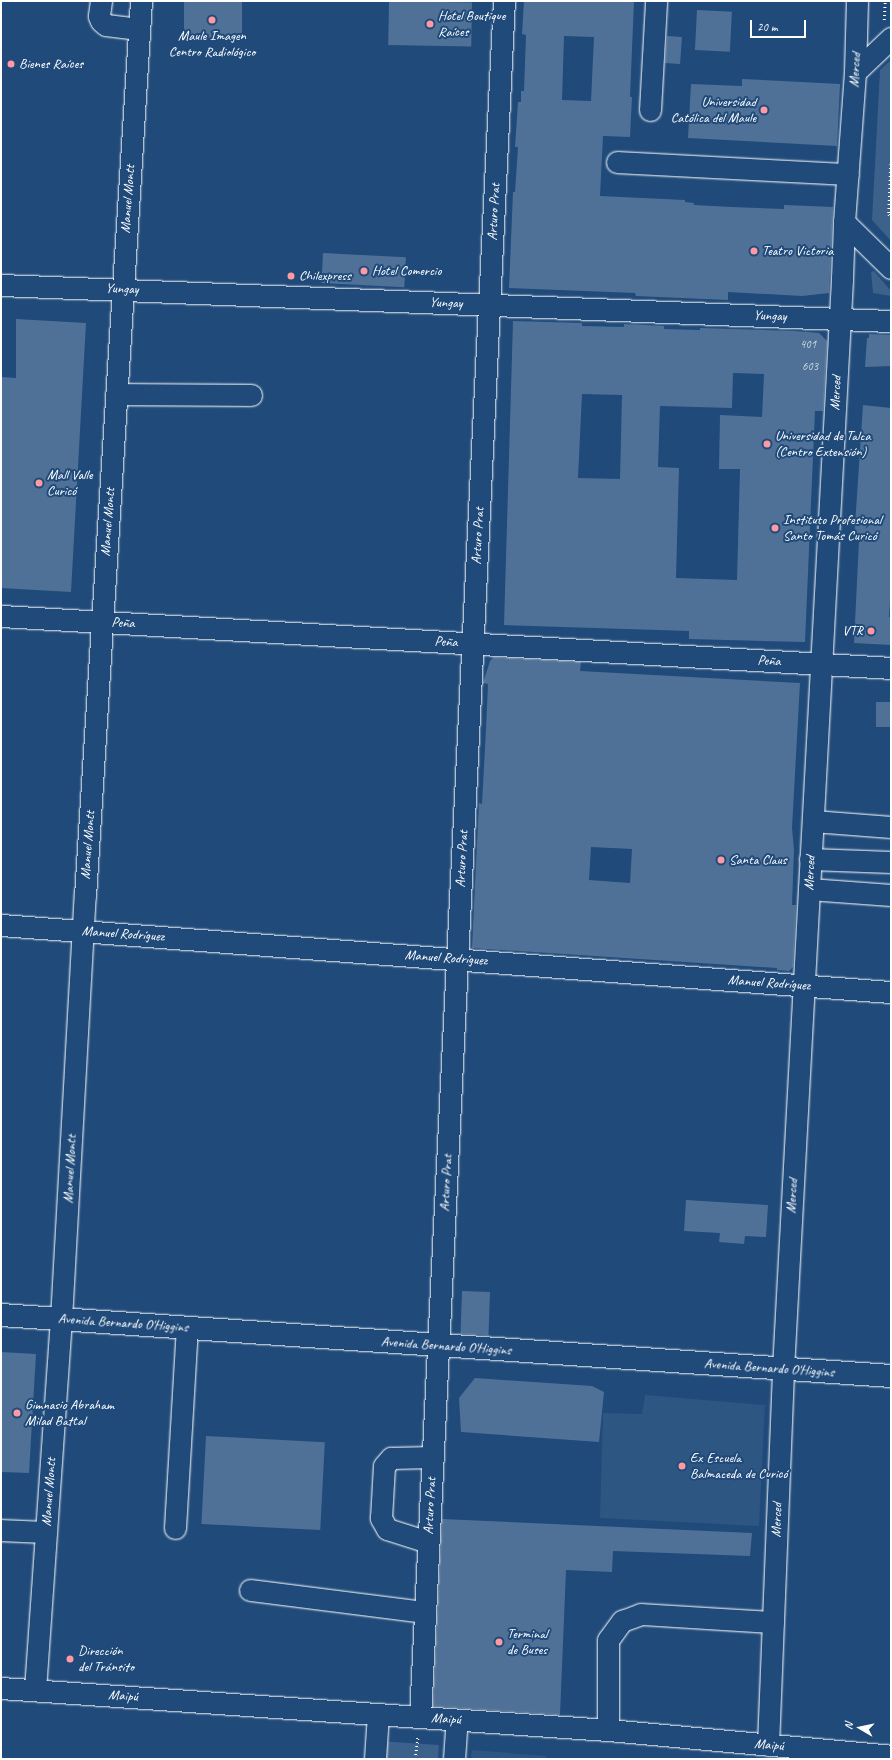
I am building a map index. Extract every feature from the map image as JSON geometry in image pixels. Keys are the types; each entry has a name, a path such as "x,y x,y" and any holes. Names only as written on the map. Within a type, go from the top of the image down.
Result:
{"main road":[{"name":"Avenida Bernardo O'Higgins","path":"1,1315 891,1376"}],"street":[{"path":"101,1 99,16 101,21 106,26 139,29"},
{"name":"Manuel Montt","path":"35,1690 61,1319 83,931 141,1"},
{"name":"Arturo Prat","path":"420,1717 504,1"},
{"path":"650,110 656,1"},
{"name":"Merced","path":"768,1745 783,1369 844,222 855,72 857,1"},
{"path":"855,72 888,30"},
{"path":"617,162 848,174"},
{"path":"844,222 891,268"},
{"name":"Yungay","path":"1,285 891,321"},
{"path":"116,394 251,395"},
{"name":"Peña","path":"1,616 891,668"},
{"path":"813,821 891,827"},
{"path":"810,859 891,862"},
{"path":"809,890 891,895"},
{"name":"Manuel Rodríguez","path":"1,925 891,992"},
{"path":"175,1528 187,1328"},
{"path":"428,1542 387,1529 381,1518 384,1466 391,1458 432,1457"},
{"path":"1,1530 46,1532"},
{"path":"250,1590 425,1612"},
{"path":"608,1730 608,1640 622,1621 641,1614 773,1622"},
{"name":"Maipú","path":"1,1688 608,1730 891,1756"},
{"path":"375,1759 378,1714"},
{"path":"454,1759 457,1720"}],"path":[{"path":"886,1 888,30"},
{"path":"891,164 888,214 891,217"}],"shaded area":[{"path":"891,60 891,241 872,220 880,70"},
{"path":"874,271 891,291 891,296 873,293 871,272"},
{"name":"Ex Escuela Balmaceda de Curicó","path":"645,1395 765,1405 759,1526 600,1518 603,1413 642,1414"},
{"path":"379,1741 439,1745 438,1759 378,1759"},
{"path":"472,1750 546,1756 546,1759 471,1759"}],"building":[{"name":"Maule Imagen Centro Radiológico","path":"184,1 242,1 242,38 184,38"},
{"name":"Hotel Boutique Raíces","path":"389,1 472,2 471,46 388,45"},
{"path":"524,1 634,1 630,137 603,136 600,196 685,200 685,202 694,203 694,205 732,207 784,209 784,205 833,207 829,293 802,296 728,292 728,300 636,296 635,293 509,288 513,192 515,192 518,147 515,147 518,102 521,102 521,91 524,91 526,35 522,34","holes":["564,36 594,37 591,101 562,100"]},
{"path":"697,10 732,12 730,52 695,50"},
{"path":"667,36 682,37 680,64 665,63"},
{"name":"Universidad Católica del Maule","path":"742,79 840,84 837,146 688,138 691,84 742,86"},
{"name":"Hotel Comercio","path":"323,253 406,257 404,287 321,283"},
{"name":"Mall Valle Curicó","path":"16,319 86,323 71,592 1,588 1,377 16,378"},
{"path":"513,321 582,323 582,326 624,327 624,324 664,326 664,329 700,330 700,328 794,331 819,333 827,341 823,411 815,411 805,642 689,639 689,631 504,625","holes":["733,373 764,374 762,417 720,415 719,469 740,469 737,580 676,578 679,468 658,467 660,406 732,408","582,394 622,395 620,479 578,478"]},
{"path":"869,334 891,335 891,366 865,367 867,338 869,338"},
{"path":"863,405 891,408 891,588 889,617 891,617 891,645 854,643 859,540 854,540"},
{"path":"494,657 581,662 580,671 800,683 792,828 794,850 792,905 796,905 793,967 789,971 777,970 777,968 472,948 479,803 482,804 488,684 483,683 490,661","holes":["591,847 632,849 630,883 589,880"]},
{"path":"876,702 891,702 891,727 876,727"},
{"path":"686,1200 768,1205 766,1237 745,1236 744,1244 719,1242 720,1233 684,1231"},
{"path":"462,1291 490,1292 488,1335 460,1334"},
{"name":"Gimnasio Abraham Milad Battal","path":"1,1352 36,1354 29,1473 1,1472"},
{"path":"475,1378 592,1386 604,1392 599,1442 461,1432 459,1398"},
{"path":"206,1436 325,1442 320,1530 201,1524"},
{"name":"Terminal de Buses","path":"442,1519 752,1533 750,1556 613,1551 612,1572 566,1570 560,1715 433,1706"}],"place":[{"name":"Maule Imagen Centro Radiológico","path":"212,20"},
{"name":"Hotel Boutique Raíces","path":"430,24"},
{"name":"Bienes Raíces","path":"11,64"},
{"name":"Universidad Católica del Maule","path":"764,110"},
{"name":"Teatro Victoria","path":"754,251"},
{"name":"Hotel Comercio","path":"364,271"},
{"name":"Chilexpress","path":"291,276"},
{"name":"Universidad de Talca (Centro Extensión)","path":"767,444"},
{"name":"Mall Valle Curicó","path":"39,483"},
{"name":"Instituto Profesional Santo Tomás Curicó","path":"775,528"},
{"name":"VTR","path":"871,631"},
{"name":"Santa Claus","path":"721,860"},
{"name":"Gimnasio Abraham Milad Battal","path":"17,1413"},
{"name":"Ex Escuela Balmaceda de Curicó","path":"682,1466"},
{"name":"Terminal de Buses","path":"499,1642"},
{"name":"Dirección del Tránsito","path":"70,1659"}]}
